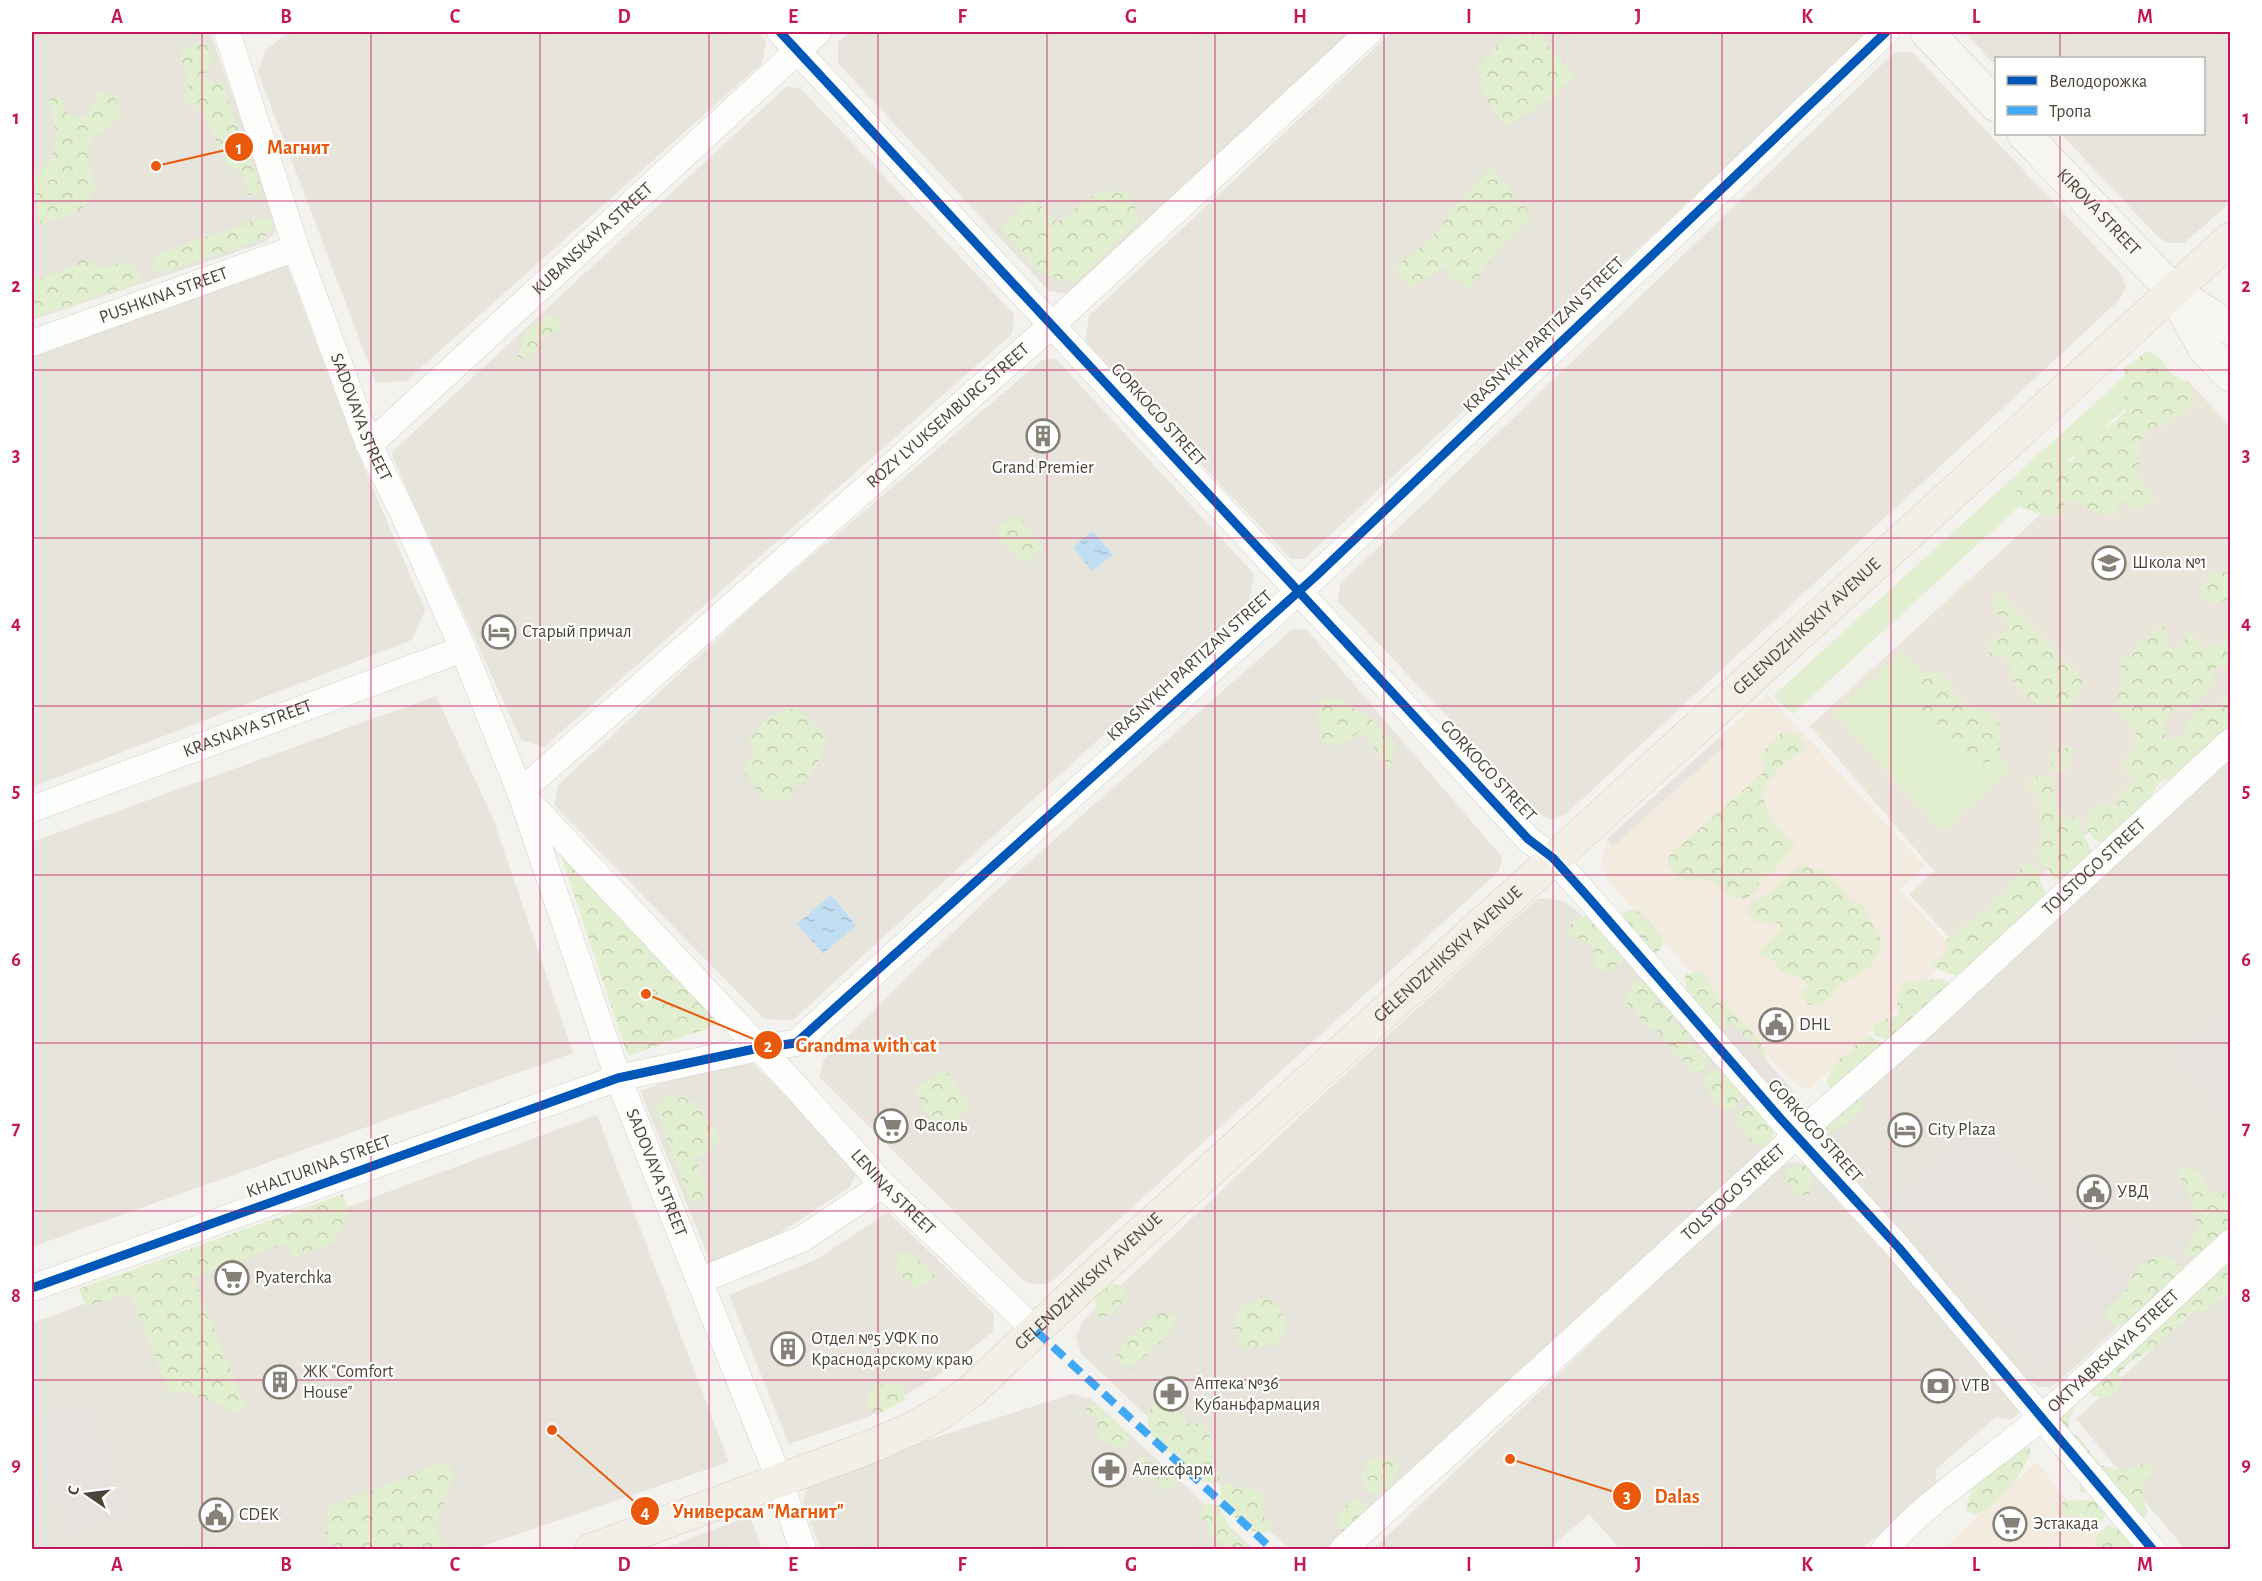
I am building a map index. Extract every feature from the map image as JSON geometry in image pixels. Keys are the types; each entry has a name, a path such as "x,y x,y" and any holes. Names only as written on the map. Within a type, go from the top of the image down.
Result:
{"main road":[{"path":"1927,32 1995,104"},
{"name":"KIROVA STREET","path":"2025,135 2173,291 2230,328"},
{"name":"GELENDZHIKSKIY AVENUE","path":"591,1550 870,1447 942,1412 970,1392 2230,239"},
{"name":"KIROVA STREET","path":"2173,291 2205,349 2230,375"}],"street":[{"name":"GORKOGO STREET","path":"780,32 1528,839 1553,858 1796,1136 1899,1248 2153,1550"},
{"name":"KUBANSKAYA STREET","path":"369,445 818,32"},
{"name":"ROZY LYUKSEMBURG STREET","path":"520,792 1053,324 1369,32"},
{"name":"KRASNYKH PARTIZAN STREET","path":"618,1078 759,1048 796,1043 1297,591 1886,32"},
{"name":"SADOVAYA STREET","path":"236,36 296,248 369,445 403,513 463,649 520,792 618,1078 780,1481 803,1550"},
{"name":"PUSHKINA STREET","path":"32,343 296,248"},
{"name":"KRASNAYA STREET","path":"32,809 463,649"},
{"name":"TOLSTOGO STREET","path":"1342,1550 1796,1136 1919,1029 2230,742"},
{"name":"SADOVAYA STREET","path":"520,792 759,1048"},
{"name":"LENINA STREET","path":"759,1048 883,1185 1035,1331"},
{"name":"KHALTURINA STREET","path":"32,1288 618,1078"},
{"path":"699,1281 802,1239 883,1185"},
{"name":"OKTYABRSKAYA STREET","path":"1884,1550 1897,1535 1940,1497 1986,1463 2042,1416 2230,1243"}],"shaded area":[{"path":"32,32 210,32 276,218 275,231 266,242 32,320"},
{"path":"288,32 758,32 766,41 762,63 406,381 376,383 258,72 265,51"},
{"path":"850,32 1354,32 1070,294 1049,291 838,63 838,42"},
{"path":"1392,32 1864,32 1862,40 1304,559 1291,559 1085,341 1089,316"},
{"path":"1964,32 2230,32 2230,203 2184,243 2170,243 2159,238 2062,135 2205,135 2205,57 1995,57 1995,65"},
{"path":"1895,52 1912,52 2122,275 2126,287 2119,300 1565,815 1550,820 1538,812 1338,601 1340,584"},
{"path":"787,86 801,89 1014,314 1012,334 544,747 521,740 391,453"},
{"path":"285,260 356,449 425,610 412,640 32,787 32,355"},
{"path":"1056,359 1254,574 1249,601 793,1020 764,1019 554,805 558,785 762,598 1042,360"},
{"name":"Школа №1","path":"2187,380 2230,426 2230,701 1961,950 1909,894 1934,871 1810,726"},
{"path":"1293,629 1307,630 1502,857 1499,871 1051,1282 1036,1285 1024,1281 819,1077 824,1059 987,899"},
{"path":"1767,694 1924,865 1900,890 1956,952 1809,1090 1787,1077 1615,889 1607,879 1602,860 1607,839"},
{"path":"436,696 492,816 573,1053 32,1247 32,842"},
{"path":"1719,738 1725,745 1613,846 1607,839"},
{"path":"2230,756 2230,1225 2059,1381 2051,1387 2040,1387 2027,1379 1830,1151 1826,1142 1827,1134 1835,1122"},
{"path":"1550,898 1565,902 1577,911 1764,1105 1768,1134 1758,1155 1329,1549 1289,1549 1081,1354 1076,1337 1083,1321 1330,1088 1537,899"},
{"path":"2230,1005 2230,1128 2172,1057"},
{"path":"1732,1022 1794,1092 1783,1101 1722,1033"},
{"path":"744,1055 859,1167 850,1187 767,1241 711,1263 640,1091"},
{"path":"597,1115 729,1462 474,1549 32,1550 32,1323"},
{"path":"1979,1121 2131,1286 2042,1369 1890,1204"},
{"path":"1788,1162 1799,1163 1807,1168 2010,1389 2019,1407 2018,1414 2011,1420 1996,1417 1936,1469 1936,1485 1862,1549 1620,1549 1589,1514 1549,1549 1372,1550 1776,1168"},
{"path":"888,1212 994,1314 993,1332 937,1376 870,1416 789,1444 729,1295 817,1259"},
{"path":"2230,1278 2230,1549 2185,1549 2076,1419"},
{"path":"1072,1394 1091,1399 1254,1549 821,1549 803,1503 807,1487 912,1445"},
{"path":"90,1401 129,1514 67,1538 35,1449 32,1450 32,1419"},
{"path":"2036,1462 2109,1549 1942,1550"},
{"path":"32,1482 54,1544 41,1549 32,1549"},
{"path":"750,1516 762,1549 662,1549"}],"green space":[{"path":"1536,32 1576,76 1542,105 1506,125 1487,102 1477,67 1505,38"},
{"path":"204,41 214,60 204,75 210,82 222,83 261,189 259,195 249,195 241,173 227,165 202,113 183,95 189,87 180,52 190,44"},
{"path":"100,90 114,97 123,115 90,141 89,162 95,189 85,205 73,214 40,223 34,180 52,158 56,133 49,100 59,96 69,116 85,118"},
{"path":"1490,167 1533,217 1494,255 1469,290 1442,267 1412,288 1393,270 1439,231 1448,215"},
{"path":"1099,191 1128,191 1140,221 1074,284 1040,273 1000,227 1032,197 1057,222"},
{"path":"264,217 272,221 271,229 261,240 160,273 152,267 154,259 161,252"},
{"path":"91,259 94,268 130,261 141,278 139,282 32,318 32,275 35,280 75,266 80,260"},
{"path":"552,313 562,329 542,338 536,352 515,362 527,331"},
{"path":"2148,351 2157,355 2172,374 2189,384 2195,403 2174,420 2149,429 2140,441 2138,476 2145,488 2152,492 2154,500 2136,510 2125,503 2117,505 2116,516 2089,510 2070,499 2064,501 2066,513 2060,515 2042,514 2018,506 2015,493 2044,451 2054,460 2073,461 2077,452 2072,436 2083,427 2097,429 2107,427 2126,411 2122,402 2126,389 2124,368"},
{"path":"2147,356 2165,372 1793,714 1773,696"},
{"path":"1019,515 1043,548 1025,565 1000,541 997,528"},
{"path":"2213,572 2230,572 2230,598 2227,600 2217,602 2204,599 2203,587"},
{"path":"2000,593 2084,681 2071,710 2045,706 2031,699 2020,690 2013,679 2012,666 2006,657 1990,656 1986,642 2010,630 1995,609 1993,599"},
{"path":"2163,626 2169,633 2164,641 2174,651 2190,631 2199,644 2206,648 2220,646 2230,631 2230,668 2218,666 2212,672 2211,685 2201,698 2187,710 2174,709 2170,713 2164,722 2166,738 2178,739 2188,731 2188,721 2201,708 2221,704 2230,693 2230,732 2176,781 2165,779 2158,784 2145,807 2102,843 2095,840 2085,828 2088,815 2100,805 2104,804 2110,808 2115,805 2122,792 2134,785 2131,777 2123,770 2137,736 2128,720 2112,710 2122,686 2122,661 2150,634"},
{"path":"1903,651 2010,770 1942,832 1834,713"},
{"path":"1923,673 1940,673 1949,681 1953,693 1966,706 1990,712 2001,725 2000,758 1980,764 1947,749 1937,727 1925,716 1919,700 1916,680"},
{"path":"1337,698 1368,716 1395,745 1390,769 1361,731 1337,746 1322,744 1317,718 1319,702"},
{"path":"797,707 828,739 814,771 784,799 764,801 743,771 754,751 748,738 773,714"},
{"path":"1784,731 1799,735 1805,749 1780,768 1762,792 1773,822 1796,844 1770,875 1761,878 1756,892 1746,898 1738,899 1712,882 1678,877 1668,865 1669,856 1764,772 1760,754"},
{"path":"2074,747 2064,774 2054,773 2050,756 2058,749"},
{"path":"2041,775 2052,778 2057,812 2080,820 2092,855 2092,860 2077,865 2063,879 2053,879 2047,867 2037,862 2037,850 2042,839 2038,797 2029,789 2029,780"},
{"path":"559,850 720,1024 628,1056"},
{"path":"1804,862 1809,868 1821,870 1830,875 1850,900 1863,906 1881,940 1880,950 1872,965 1852,979 1840,984 1833,995 1821,1004 1809,1005 1800,996 1809,984 1781,971 1776,963 1758,953 1780,930 1779,923 1755,922 1747,913 1751,903 1772,892 1783,879"},
{"path":"2027,862 2040,872 2040,880 2047,897 1958,977 1931,966 1948,950 1946,940 1991,905 2007,889"},
{"path":"1636,909 1664,940 1659,951 1650,958 1640,942 1639,934 1628,927 1622,918 1624,912"},
{"path":"1588,916 1602,935 1620,951 1624,959 1608,973 1598,968 1589,944 1568,933 1572,921"},
{"path":"1699,972 1707,977 1712,988 1759,1040 1765,1052 1765,1068 1694,1011 1693,994 1687,992 1686,974"},
{"path":"1941,979 1950,983 1892,1040 1875,1036 1873,1026 1883,1019 1899,1015 1897,1004 1904,984"},
{"path":"1634,981 1656,985 1657,1000 1661,1005 1669,1008 1676,1027 1686,1030 1694,1047 1711,1057 1705,1070 1694,1073 1666,1044 1660,1033 1642,1025 1637,1011 1628,1006 1626,997"},
{"path":"1869,1035 1882,1043 1881,1054 1832,1091 1826,1083 1832,1069 1841,1058 1850,1053 1854,1046"},
{"path":"945,1069 971,1107 952,1122 930,1118 914,1090"},
{"path":"1720,1070 1734,1082 1742,1098 1731,1110 1723,1110 1715,1102 1703,1081 1708,1072"},
{"path":"671,1093 694,1102 720,1138 713,1150 695,1159 709,1193 691,1204 655,1107"},
{"path":"1860,1096 1862,1103 1849,1120 1830,1132 1823,1126"},
{"path":"1750,1104 1770,1121 1773,1133 1771,1145 1761,1148 1735,1124 1739,1112"},
{"path":"1832,1147 1845,1167 1841,1178 1826,1180 1815,1176 1811,1181 1810,1193 1799,1196 1788,1182 1787,1172 1795,1165 1802,1163 1805,1154"},
{"path":"2186,1166 2205,1179 2210,1192 2225,1194 2230,1192 2230,1242 2200,1257 2184,1255 2199,1226 2192,1213 2188,1189 2177,1172"},
{"path":"343,1194 349,1213 333,1243 294,1257 286,1243 194,1278 246,1409 236,1412 185,1391 170,1395 130,1293 86,1307 79,1289"},
{"path":"2230,1247 2230,1292 2206,1311 2191,1312 2156,1346 2130,1362 2119,1376 2123,1381 2112,1396 2105,1399 2091,1394 2087,1382"},
{"path":"897,1252 912,1254 935,1276 916,1289 897,1271"},
{"path":"2162,1254 2175,1260 2184,1270 2129,1325 2110,1325 2107,1312 2116,1293 2145,1262"},
{"path":"1110,1284 1126,1289 1126,1299 1114,1312 1100,1318 1096,1315 1095,1298"},
{"path":"1268,1297 1279,1309 1284,1320 1284,1331 1281,1338 1276,1345 1242,1349 1234,1328 1237,1314 1253,1301"},
{"path":"1163,1312 1175,1318 1173,1329 1131,1369 1122,1364 1118,1358 1121,1347"},
{"path":"901,1382 905,1400 876,1415 867,1404 871,1386"},
{"path":"1159,1397 1164,1398 1189,1423 1205,1425 1215,1450 1213,1463 1220,1477 1215,1485 1187,1477 1181,1469 1179,1455 1160,1449 1150,1432 1148,1423 1150,1408"},
{"path":"2064,1402 2074,1406 2069,1432 2079,1437 2100,1465 2124,1471 2139,1464 2155,1466 2141,1487 2148,1514 2136,1523 2090,1492 2081,1492 2078,1479 2054,1453 2048,1440"},
{"path":"1091,1404 1100,1408 1103,1414 1111,1416 1129,1435 1129,1442 1126,1446 1118,1448 1098,1437 1098,1418 1088,1417 1085,1412 1087,1405"},
{"path":"2020,1445 2030,1449 2030,1454 2008,1489 1993,1504 1976,1515 1966,1511 1971,1492 1991,1447"},
{"path":"1139,1457 1150,1460 1166,1470 1177,1483 1174,1489 1165,1492 1156,1480 1147,1478 1146,1473 1136,1469"},
{"path":"1393,1459 1399,1464 1395,1477 1385,1490 1373,1494 1366,1493 1362,1480 1363,1472 1371,1460"},
{"path":"447,1461 454,1475 434,1529 447,1549 336,1549 325,1539 328,1507"},
{"path":"1230,1483 1244,1490 1255,1489 1262,1494 1264,1500 1261,1515 1274,1526 1266,1533 1245,1526 1224,1504 1220,1498 1221,1486"},
{"path":"1354,1500 1364,1501 1368,1517 1347,1534 1339,1527 1338,1515 1339,1511"},
{"path":"2096,1500 2106,1513 2100,1523 2086,1523 2082,1513 2071,1517 2059,1515 2063,1501"},
{"path":"1207,1504 1218,1505 1233,1532 1251,1549 1228,1549 1222,1542 1215,1541 1209,1535 1209,1525 1199,1518 1201,1510"},
{"path":"2110,1524 2127,1536 2135,1549 2098,1549 2094,1542 2098,1534"}],"water":[{"path":"1093,531 1113,555 1092,571 1073,547"},
{"path":"831,895 856,925 823,954 797,924"}],"marked path":[{"path":"1036,1331 1273,1550"}],"cycle path":[{"path":"780,32 1528,839 1553,858 1780,1118 1899,1248 2153,1550"},
{"path":"32,1288 618,1078 759,1048 796,1043 1316,576 1886,32"}],"place":[{"name":"Магнит","path":"156,166"},
{"name":"Grand Premier","path":"1043,436"},
{"name":"Школа №1","path":"2109,563"},
{"name":"Старый причал","path":"499,632"},
{"name":"Grandma with cat","path":"646,994"},
{"name":"DHL","path":"1776,1025"},
{"name":"Фасоль","path":"891,1126"},
{"name":"City Plaza","path":"1905,1130"},
{"name":"УВД","path":"2094,1192"},
{"name":"Pyaterchka","path":"232,1278"},
{"name":"Отдел №5 УФК по Краснодарскому краю","path":"788,1349"},
{"name":"ЖК \"Comfort House\"","path":"280,1382"},
{"name":"VTB","path":"1938,1386"},
{"name":"Аптека №36 Кубаньфармация","path":"1171,1394"},
{"name":"Универсам \"Магнит\"","path":"552,1430"},
{"name":"Dalas","path":"1510,1459"},
{"name":"Алексфарм","path":"1109,1470"},
{"name":"CDEK","path":"216,1515"},
{"name":"Эстакада","path":"2010,1524"}]}
